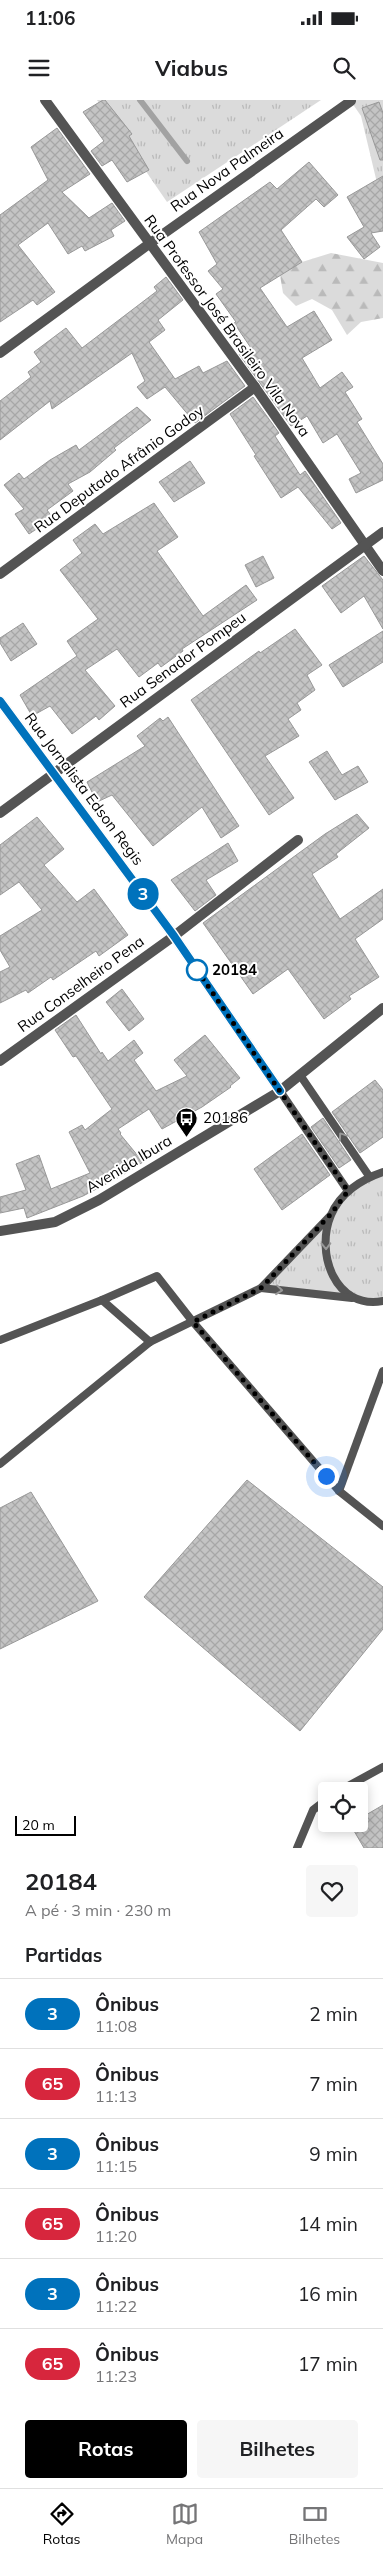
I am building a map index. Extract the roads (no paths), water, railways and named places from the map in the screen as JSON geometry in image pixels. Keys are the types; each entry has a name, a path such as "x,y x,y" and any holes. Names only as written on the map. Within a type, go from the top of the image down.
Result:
{"street":[{"name":"Rua Professor José Brasileiro Vila Nova","path":"45,100 255,387 383,571"},
{"name":"Rua Nova Palmeira","path":"0,353 149,244 351,101"},
{"name":"Rua Deputado Afrânio Godoy","path":"0,574 255,387"},
{"name":"Rua Senador Pompeu","path":"0,813 383,532"},
{"name":"Rua Jornalista Edson Regis","path":"0,701 174,936 280,1091"},
{"name":"Rua Conselheiro Pena","path":"0,1061 174,936 298,840"},
{"name":"Avenida Ibura","path":"0,1231 55,1222 99,1200 280,1091 383,1008"}],"lane":[{"path":"300,1075 369,1176"},
{"path":"280,1091 348,1191"},
{"path":"0,1464 150,1342 261,1288 331,1214 348,1191 369,1176 383,1172"},
{"path":"331,1214 326,1238 326,1260 332,1277 352,1298"},
{"path":"0,1340 157,1276 193,1322 338,1490 383,1526"},
{"path":"261,1288 352,1298 374,1303 383,1301"},
{"path":"102,1300 150,1342"},
{"path":"338,1490 383,1371"},
{"path":"355,1782 383,1766"},
{"path":"297,1848 313,1810 318,1806"}],"waterway":[{"path":"140,100 187,161"}],"place":[{"name":"20184","path":"197,970"},
{"name":"20186","path":"187,1137"}]}
